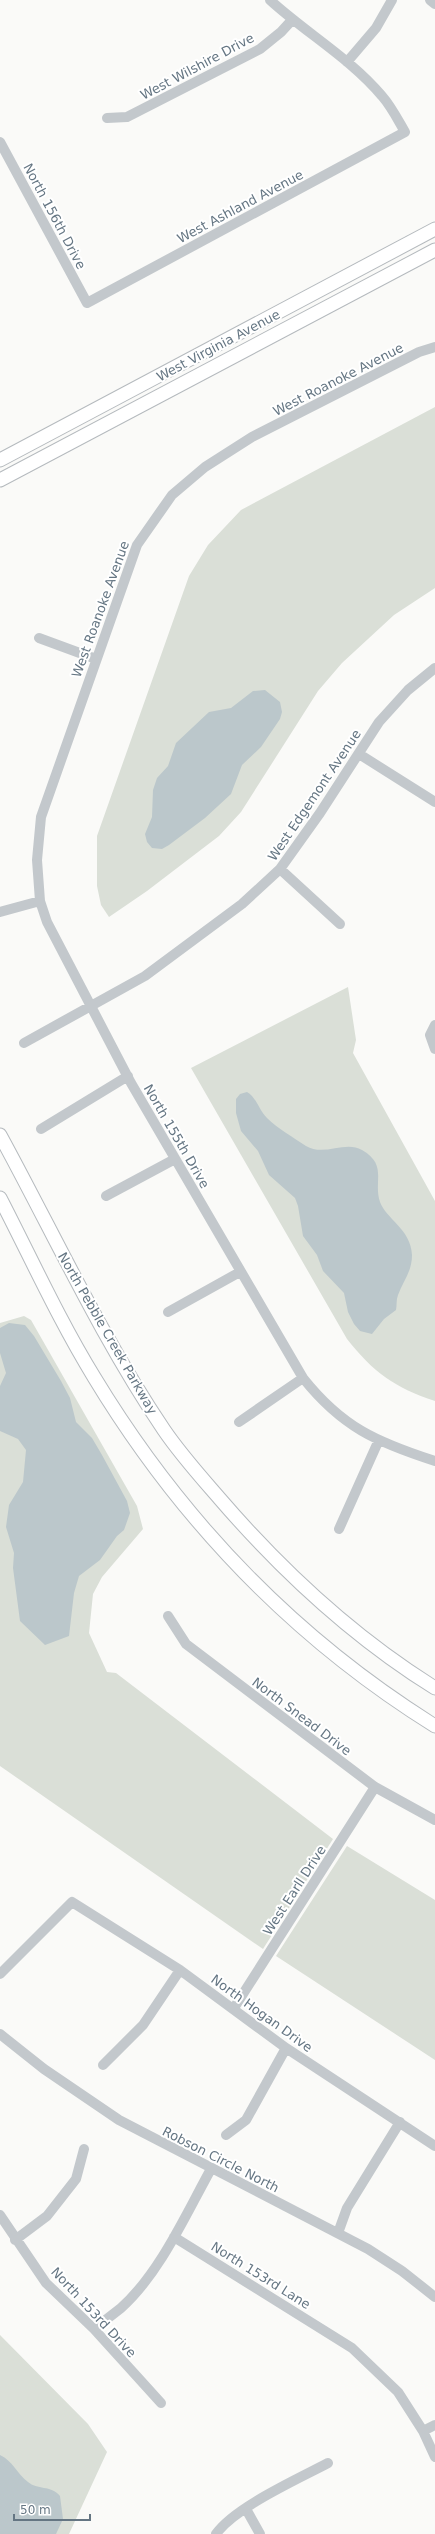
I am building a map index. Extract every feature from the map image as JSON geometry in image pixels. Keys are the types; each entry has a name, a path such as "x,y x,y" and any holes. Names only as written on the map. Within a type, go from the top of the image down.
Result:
{"main road":[{"name":"West Virginia Avenue","path":"0,460 435,229"},
{"name":"West Virginia Avenue","path":"0,480 435,250"},
{"name":"North Pebble Creek Parkway","path":"0,1135 4,1150 112,1345 180,1452 247,1530 331,1613 398,1665 435,1688"},
{"path":"0,1198 93,1376 141,1450 169,1488 243,1574 334,1656 393,1700 435,1726"}],"street":[{"path":"270,0 292,20 347,62 376,28 392,0"},
{"path":"430,0 435,4"},
{"name":"West Wilshire Drive","path":"107,118 127,117 260,49 282,32 292,20"},
{"name":"West Ashland Avenue","path":"87,303 405,132 383,97 347,62"},
{"name":"North 156th Drive","path":"0,142 87,303"},
{"name":"West Roanoke Avenue","path":"40,901 37,860 41,817 137,545 172,495 205,467 252,437 418,352 435,347"},
{"path":"39,638 96,659"},
{"name":"West Edgemont Avenue","path":"24,1043 91,1007 158,968 242,904 280,869 359,754 379,722 408,690 435,668"},
{"path":"359,754 435,802"},
{"path":"280,869 340,924"},
{"path":"0,912 40,901"},
{"name":"North 155th Drive","path":"40,901 47,922 128,1076 240,1272 303,1378"},
{"path":"435,1025 430,1035 435,1049"},
{"path":"41,1129 128,1076"},
{"path":"106,1196 175,1159"},
{"path":"168,1312 240,1272"},
{"path":"238,1422 303,1378 318,1398 338,1416 378,1442 435,1461"},
{"path":"339,1529 378,1442"},
{"name":"North Snead Drive","path":"168,1616 186,1644 375,1787 435,1820"},
{"name":"West Earll Drive","path":"234,2008 375,1787"},
{"name":"North Hogan Drive","path":"0,1974 72,1902 180,1970 234,2008 286,2048 435,2146"},
{"path":"102,2065 143,2025 180,1970"},
{"name":"Robson Circle North","path":"0,2034 49,2073 106,2112 388,2260 435,2297"},
{"path":"226,2135 246,2120 286,2048"},
{"path":"338,2233 347,2208 400,2122"},
{"path":"15,2240 48,2216 76,2179 84,2149"},
{"path":"94,2329 121,2307 137,2290 174,2237 211,2168"},
{"name":"North 153rd Drive","path":"0,2215 15,2240 46,2283 94,2329 161,2403"},
{"name":"North 153rd Lane","path":"174,2237 334,2335 352,2348 384,2376 408,2407 423,2431 435,2457"},
{"path":"423,2431 435,2425"},
{"path":"216,2534 222,2526 273,2491 328,2462"},
{"path":"246,2509 260,2534"}],"shaded area":[{"path":"435,407 435,588 394,615 342,663 318,691 241,812 219,836 147,891 109,917 101,905 97,886 97,836 189,576 208,545 241,510"},
{"path":"265,690 280,702 282,712 280,719 261,747 242,765 231,794 205,818 169,845 162,849 152,848 147,842 145,834 152,817 153,790 157,778 168,766 176,743 209,712 231,708 253,691"},
{"path":"348,987 356,1040 353,1053 435,1201 435,1401 408,1390 386,1378 366,1361 347,1339 191,1068"},
{"path":"247,1092 253,1097 264,1115 271,1122 306,1146 320,1150 355,1147 370,1156 375,1162 378,1174 378,1194 380,1202 387,1214 403,1231 407,1238 411,1246 412,1261 397,1297 396,1310 384,1319 372,1334 360,1331 354,1324 348,1312 344,1293 323,1271 317,1255 303,1236 298,1206 295,1198 269,1175 258,1151 241,1131 236,1113 236,1099 240,1094"},
{"path":"24,1316 31,1320 137,1506 143,1529 102,1577 93,1594 89,1633 107,1672 116,1673 333,1839 263,1949 0,1766 0,1323"},
{"path":"9,1323 25,1325 34,1336 70,1398 76,1422 92,1438 127,1501 130,1513 124,1530 117,1536 100,1560 79,1576 74,1593 69,1636 45,1645 20,1621 13,1568 14,1553 6,1527 9,1505 23,1482 26,1450 18,1439 0,1431 0,1386 6,1373 0,1353 0,1328"},
{"path":"347,1846 435,1900 435,2060 276,1956"},
{"path":"0,2335 88,2424 107,2452 69,2534 0,2534"},
{"path":"0,2455 12,2464 28,2482 36,2486 52,2490 60,2496 63,2519 56,2534 0,2534"}]}
